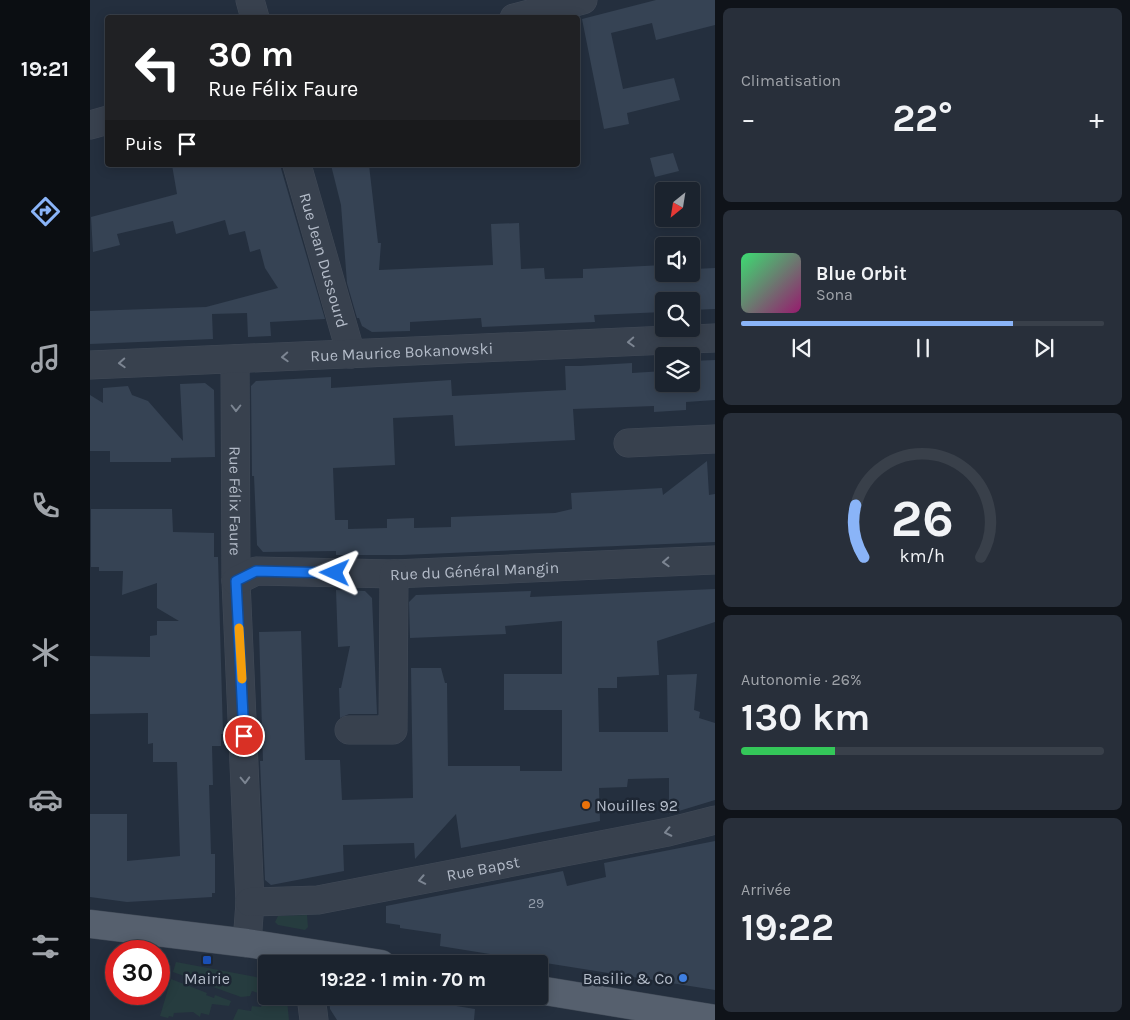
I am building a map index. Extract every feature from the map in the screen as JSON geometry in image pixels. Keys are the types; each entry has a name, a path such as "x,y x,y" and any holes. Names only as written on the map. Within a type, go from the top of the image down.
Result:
{"main road":[{"path":"90,924 247,943 301,955"},
{"path":"548,991 715,1019"}],"street":[{"path":"250,0 254,15"},
{"path":"526,15 583,0"},
{"path":"90,125 105,121"},
{"name":"Rue Jean Dussourd","path":"299,167 351,354"},
{"name":"Rue Maurice Bokanowski","path":"90,365 715,338"},
{"name":"Rue Félix Faure","path":"235,359 236,581 250,902 247,943"},
{"path":"628,444 715,440"},
{"name":"Rue du Général Mangin","path":"236,581 256,571 394,574 715,560"},
{"path":"349,730 394,730 394,574"},
{"name":"Rue Bapst","path":"250,902 318,900 668,832 715,820"},
{"path":"312,1005 314,1020"}],"green space":[{"path":"307,915 308,927 305,930 278,925 275,922 278,916"},
{"path":"176,962 258,977 258,993 252,991 250,996 241,997 213,987 214,984 202,980 201,982 173,972"},
{"path":"171,979 207,993 206,995 214,998 215,995 231,1001 229,1006 212,1004 209,1015 201,1013 200,1017 193,1012 174,1013 173,1017 169,1016 168,1018 160,1016 163,1005 170,1005"},
{"path":"262,1005 288,1005 289,1020 233,1020 238,1009 251,1011 252,1006 261,1007"}],"building":[{"path":"656,0 715,0 715,25 656,40 652,23 611,33 623,89 674,78 680,100 627,113 629,124 604,129 582,19"},
{"path":"673,153 679,171 655,177 650,158"},
{"path":"172,167 281,167 325,319 270,322 271,336 248,337 247,313 212,314 213,339 90,344 90,311 206,307 278,288 265,268 260,249 250,252 245,231 229,235 225,220 176,234 173,221 117,234 120,245 93,252 91,217 177,194"},
{"path":"332,167 369,167 378,243 381,243 379,270 493,265 491,224 519,223 521,269 544,268 545,279 583,278 583,269 655,265 655,282 700,282 700,269 715,268 715,309 700,310 700,292 655,292 655,312 594,315 595,322 482,327 481,318 410,322 410,331 372,332 362,326 359,318 357,318 347,283 341,205"},
{"path":"715,360 715,400 686,402 686,410 654,412 654,406 573,409 575,440 455,446 453,415 393,418 395,465 333,468 335,520 348,520 348,529 387,528 387,519 414,518 414,528 451,527 451,517 555,513 572,509 571,493 662,488 663,495 707,461 709,495 715,494 715,542 402,555 336,555 336,551 263,552 257,545 254,476 252,476 251,386 256,381 331,377 331,388 451,380 452,396 566,390 565,366 632,363 632,373 655,372 655,392 700,392 700,361"},
{"path":"205,383 214,390 215,457 171,458 171,462 110,462 110,451 90,451 90,395 103,403 103,388 128,386 132,395 148,401 183,441 180,384"},
{"path":"91,509 172,509 173,532 214,533 214,557 218,557 223,734 221,734 221,746 212,746 213,785 209,785 211,854 215,854 215,893 212,893 212,897 127,902 90,897 90,814 127,814 127,861 180,856 177,762 153,762 153,743 148,744 148,713 90,714 90,656 150,657 150,636 157,635 157,621 179,621 157,608 157,583 122,595 123,571 99,571 99,567 91,567"},
{"path":"715,589 715,622 657,641 659,675 617,677 617,688 598,688 599,732 668,732 667,675 697,674 694,710 700,712 699,718 715,723 715,800 669,814 669,778 628,779 627,787 599,788 600,821 461,848 456,814 415,859 414,843 343,845 344,871 271,885 265,880 260,761 263,761 259,632 301,631 305,760 340,760 342,800 413,798 411,668 441,668 445,683 447,683 448,766 520,766 520,771 562,771 562,710 504,710 504,674 562,674 562,621 505,626 506,634 410,638 409,602 416,595 531,591 530,597"},
{"path":"336,590 365,591 372,598 377,714 349,714 340,718 339,688 341,688 350,646 338,647"},
{"path":"715,841 715,990 548,963 548,955 496,955 440,946 441,934 400,928 400,925 386,923 386,906 563,871 567,886 606,877 604,863"},
{"path":"330,1005 450,1005 475,1009 474,1020 337,1020"}],"slow traffic":[{"path":"239,628 242,679"}],"place":[{"name":"Nouilles 92","path":"586,805"},
{"name":"Mairie","path":"207,960"},
{"name":"Basilic & Co","path":"683,978"}],"route":[{"path":"244,736 236,581 256,571 335,573"}]}
